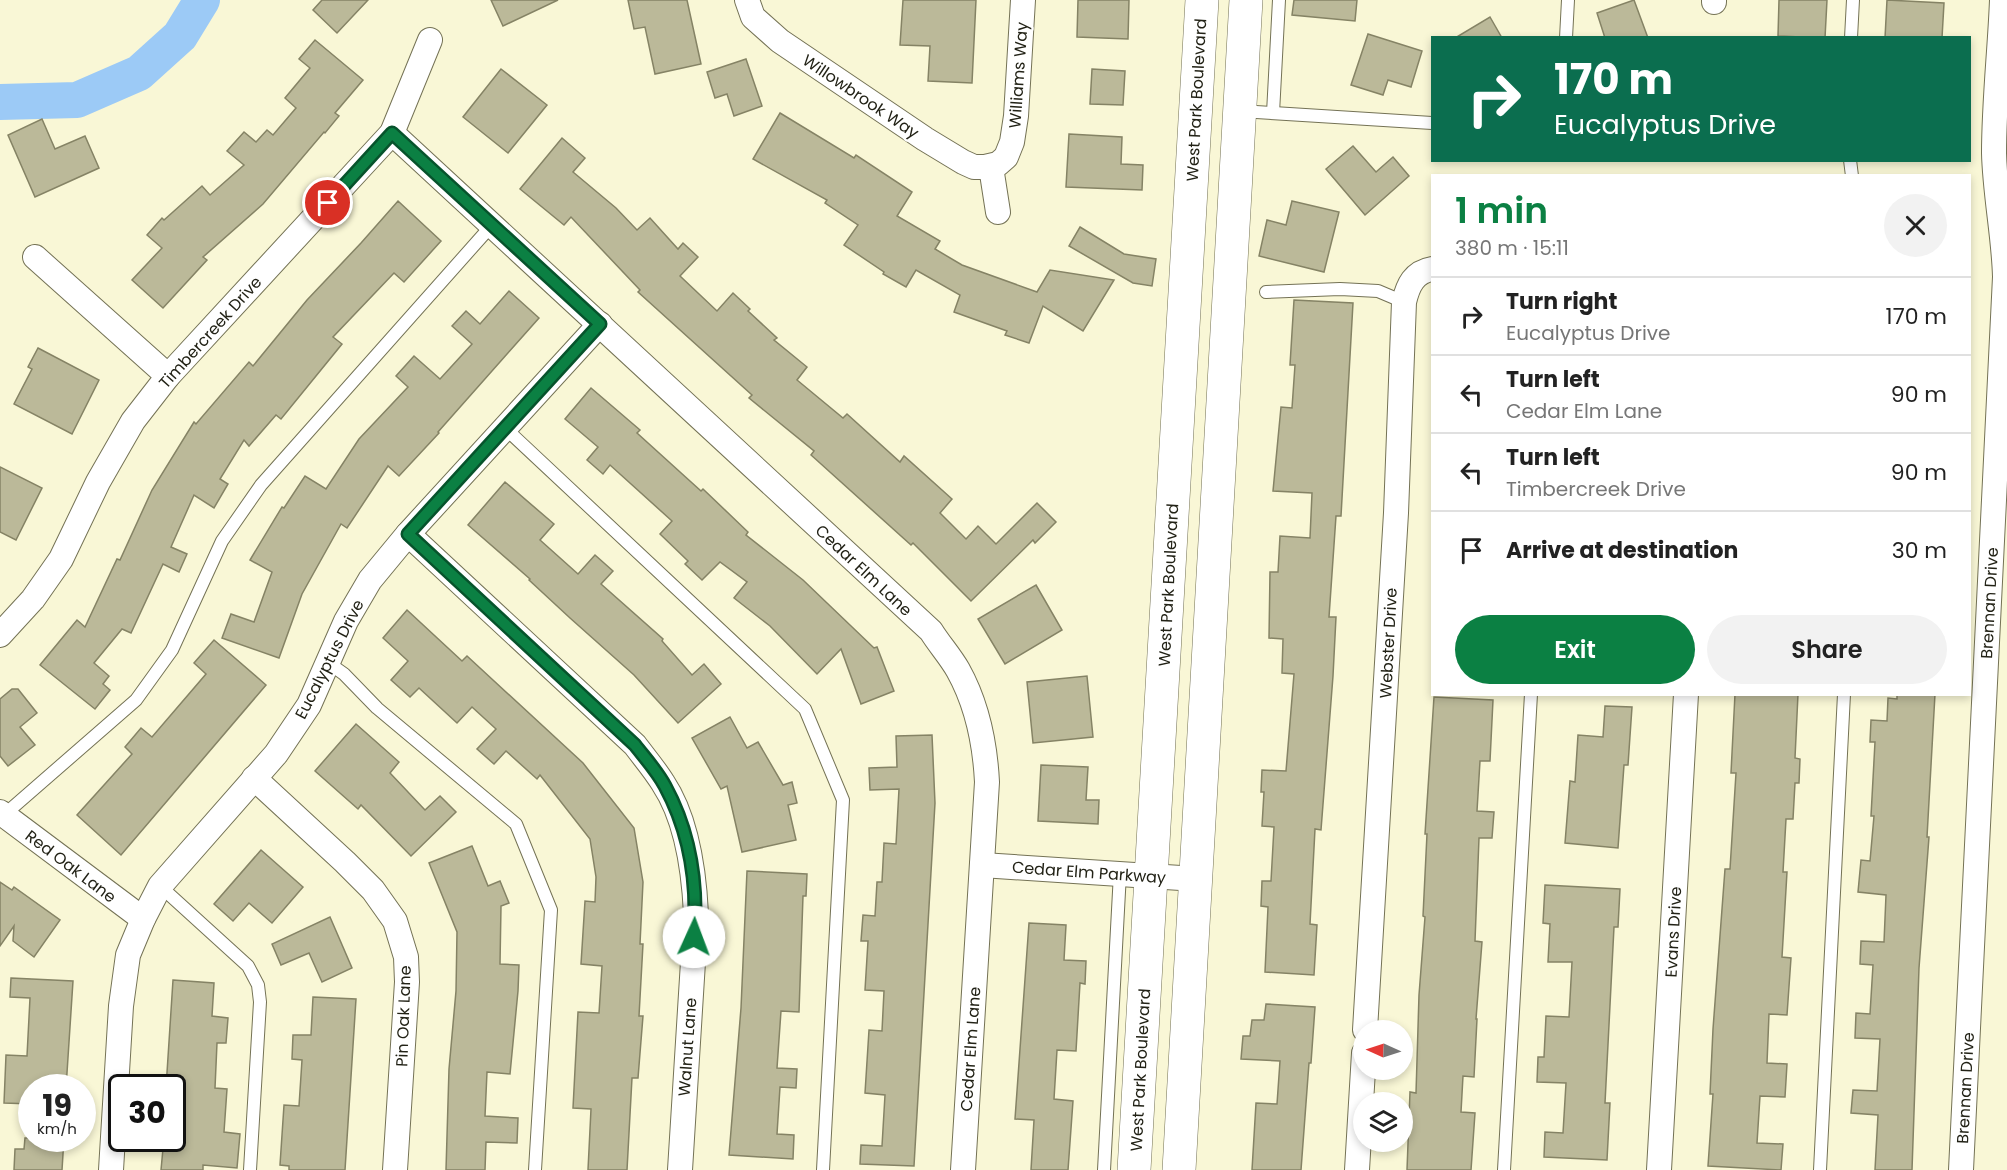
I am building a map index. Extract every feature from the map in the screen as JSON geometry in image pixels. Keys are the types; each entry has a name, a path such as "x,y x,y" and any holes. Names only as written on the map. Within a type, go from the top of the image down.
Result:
{"main road":[{"name":"West Park Boulevard","path":"1134,1170 1136,874 1202,0"},
{"path":"1179,1170 1246,0"}],"street":[{"name":"Willowbrook Way","path":"747,0 753,17 789,47 925,140 974,166 992,167"},
{"name":"Williams Way","path":"992,167 1006,158 1017,116 1023,0"},
{"name":"Brennan Drive","path":"1961,1170 2006,277 1994,151 2002,0"},
{"name":"Timbercreek Drive","path":"0,635 33,599 61,560 98,482 133,422 168,376 392,133 430,40"},
{"name":"Cedar Elm Lane","path":"392,133 931,631 958,670 977,713 986,759 987,782 963,1170"},
{"path":"992,167 998,212"},
{"path":"35,257 168,376"},
{"name":"Webster Drive","path":"1366,1020 1395,525 1404,302 1408,287 1416,276 1431,269"},
{"name":"Eucalyptus Drive","path":"111,1170 121,1006 128,955 160,886 276,754 309,705 346,621 370,580 408,534 600,324"},
{"name":"Walnut Lane","path":"408,534 635,745 664,784 684,829 694,877 696,914 680,1170"},
{"name":"Evans Drive","path":"1659,1170 1686,696"},
{"name":"Pin Oak Lane","path":"254,778 373,890 395,921 405,957 407,982 395,1170"},
{"name":"Red Oak Lane","path":"2,814 143,919"},
{"name":"Cedar Elm Parkway","path":"982,865 1196,879"},
{"path":"1357,1170 1362,1080"}],"lane":[{"path":"1273,113 1279,0"},
{"path":"1566,36 1568,0"},
{"path":"1851,36 1853,0"},
{"path":"1239,111 1431,123"},
{"path":"2,814 135,700 172,650 222,541 261,485 492,225"},
{"path":"1266,292 1340,289 1378,291 1404,302"},
{"path":"505,428 805,709 843,800 823,1170"},
{"path":"327,662 344,675 377,708 516,824 551,910 535,1170"},
{"path":"1504,1170 1531,696"},
{"path":"1820,1170 1844,696"},
{"path":"1104,1170 1136,874"},
{"path":"160,886 248,966 258,985 260,1002 250,1170"}],"building":[{"path":"322,0 368,0 337,33 313,10"},
{"path":"491,0 558,0 503,26"},
{"path":"628,0 687,0 701,64 655,74 645,27 634,29"},
{"path":"903,0 976,0 972,83 928,81 930,46 900,45"},
{"path":"1078,0 1129,0 1128,39 1077,37"},
{"path":"1294,0 1357,0 1355,21 1292,15"},
{"path":"1634,0 1647,36 1604,36 1597,13"},
{"path":"1779,0 1827,0 1825,36 1778,36"},
{"path":"1887,0 1944,3 1942,36 1885,36"},
{"path":"1490,17 1501,36 1458,36"},
{"path":"1368,34 1422,51 1411,87 1388,80 1383,95 1351,85"},
{"path":"315,40 363,80 335,113 339,116 263,204 203,257 207,260 163,308 132,280 162,248 147,235 162,218 164,220 202,186 210,195 244,165 227,151 244,132 256,142 267,130 273,135 296,108 285,98 310,68 299,59"},
{"path":"746,59 762,106 734,116 727,94 715,98 707,72"},
{"path":"501,69 547,105 508,153 463,117"},
{"path":"1092,69 1125,71 1123,105 1090,104"},
{"path":"780,113 854,158 856,155 912,192 897,216 940,241 935,249 962,265 1037,292 1050,270 1114,280 1083,331 1043,306 1029,343 1005,335 1007,331 954,312 960,295 916,270 906,287 883,274 884,272 844,245 858,225 825,203 827,200 753,159"},
{"path":"42,119 55,149 85,136 99,168 35,197 8,135"},
{"path":"1069,134 1122,137 1121,164 1143,165 1142,190 1066,187"},
{"path":"562,138 585,158 573,172 616,208 637,230 650,218 678,249 683,243 698,257 680,276 717,311 733,293 750,309 748,311 777,338 774,340 807,367 797,380 843,418 847,414 900,462 904,456 952,499 940,513 966,539 978,526 996,544 1037,503 1056,522 1035,543 1033,540 971,601 913,543 911,545 811,455 814,451 749,398 752,395 638,292 640,290 571,217 564,225 520,189"},
{"path":"1353,146 1376,172 1393,157 1409,176 1365,215 1326,169"},
{"path":"398,201 441,241 404,282 394,273 333,337 342,344 281,419 276,415 249,446 244,440 220,479 228,484 214,508 194,495 171,547 187,554 179,572 163,564 131,633 122,629 94,663 109,676 103,684 110,690 95,709 40,665 77,620 85,627 117,559 120,560 152,490 194,422 196,424 249,362 253,366 307,300"},
{"path":"1292,201 1339,212 1324,272 1259,256 1267,220 1286,225"},
{"path":"1080,227 1124,254 1156,259 1152,286 1133,283 1069,246"},
{"path":"509,291 539,318 399,476 388,466 347,528 341,524 302,594 279,658 222,638 231,614 254,622 272,572 250,560 282,507 284,508 305,476 326,489 359,439 408,387 396,376 414,356 440,379 472,344 452,326 466,311 480,324"},
{"path":"1294,300 1353,303 1341,516 1336,516 1329,617 1336,617 1333,676 1321,830 1315,829 1310,924 1317,925 1314,975 1265,972 1268,907 1261,906 1262,881 1271,881 1274,827 1262,826 1264,792 1261,792 1262,770 1286,771 1294,674 1282,673 1283,639 1269,638 1270,572 1278,572 1280,536 1310,538 1312,493 1273,491 1281,407 1292,408 1295,365 1290,365"},
{"path":"38,348 99,380 72,434 14,404 32,369 28,367"},
{"path":"591,388 640,430 637,433 701,491 703,489 748,532 746,535 803,580 874,648 877,647 894,691 861,704 841,649 817,674 770,626 734,598 747,582 720,562 702,580 685,564 688,561 660,534 672,521 610,465 603,474 587,460 598,447 565,419"},
{"path":"0,467 42,488 16,540 0,532"},
{"path":"505,482 554,524 540,540 578,574 595,555 613,571 601,584 663,639 662,641 692,675 704,664 721,684 678,723 634,675 468,525"},
{"path":"1036,585 1062,630 1005,664 978,619"},
{"path":"407,610 462,661 467,656 583,763 634,828 643,882 640,944 643,944 639,1016 643,1016 638,1078 632,1078 627,1170 588,1170 591,1109 573,1108 578,1012 599,1013 602,966 581,964 585,901 595,902 596,877 590,839 540,775 537,779 506,751 494,764 477,749 496,729 472,707 457,723 419,688 410,697 391,680 408,661 383,638"},
{"path":"214,640 266,685 121,855 77,815 132,754 125,747 141,728 152,737 206,674 194,663"},
{"path":"1087,676 1093,737 1033,743 1027,682"},
{"path":"12,689 18,689 37,713 20,727 35,745 8,766 0,756 0,699"},
{"path":"1735,696 1798,696 1795,758 1800,759 1799,783 1795,783 1793,819 1786,819 1783,872 1787,872 1782,957 1791,958 1787,1015 1769,1014 1767,1063 1787,1064 1785,1097 1760,1096 1757,1143 1783,1144 1781,1170 1708,1166 1713,1094 1710,1094 1713,1029 1725,869 1730,869 1736,773 1731,773"},
{"path":"1897,696 1935,696 1927,837 1929,837 1919,968 1912,1170 1875,1170 1878,1115 1851,1113 1853,1090 1877,1091 1880,1039 1855,1038 1856,1013 1870,1014 1873,965 1860,964 1861,941 1884,942 1886,895 1858,892 1861,860 1870,861 1874,816 1871,816 1875,742 1870,742 1871,720 1887,721 1888,698 1897,699"},
{"path":"1434,697 1493,700 1490,761 1480,761 1477,811 1494,812 1492,838 1479,838 1475,941 1482,942 1474,1077 1463,1076 1461,1112 1475,1113 1471,1170 1407,1170 1408,1152 1413,1152 1413,1092 1416,1093 1419,995 1425,917 1423,916 1427,834 1425,834"},
{"path":"1605,706 1632,707 1628,765 1624,765 1618,848 1565,843 1570,781 1575,782 1578,735 1603,737"},
{"path":"730,717 747,748 758,742 783,785 792,782 797,803 788,805 796,840 742,852 727,786 721,789 692,738"},
{"path":"356,724 399,762 390,773 425,810 440,796 456,812 411,856 361,805 358,809 315,771"},
{"path":"932,735 935,803 914,1166 860,1164 861,1145 882,1146 885,1095 865,1093 869,1030 882,1031 884,991 865,990 868,941 861,941 863,915 875,916 877,882 882,882 884,843 896,844 899,789 870,790 869,768 897,767 896,736"},
{"path":"1041,765 1088,767 1086,800 1099,800 1098,824 1038,821"},
{"path":"472,846 488,886 500,881 509,903 501,906 500,964 519,965 510,1074 487,1072 485,1116 518,1118 517,1143 486,1142 485,1170 446,1170 457,932 429,863"},
{"path":"261,850 303,887 272,923 249,903 233,921 214,904"},
{"path":"747,871 807,874 806,896 803,896 799,1012 781,1011 777,1068 797,1069 796,1088 780,1087 777,1134 794,1135 793,1159 729,1155 741,1008"},
{"path":"0,882 12,890 14,887 60,920 34,957 13,941 14,926 0,946"},
{"path":"1545,885 1620,889 1618,927 1614,927 1605,1103 1610,1103 1607,1160 1544,1157 1545,1132 1563,1133 1566,1083 1537,1082 1538,1057 1544,1057 1546,1016 1569,1017 1572,962 1548,962 1550,924 1543,923"},
{"path":"330,917 352,968 322,982 309,953 281,965 272,944"},
{"path":"1029,923 1066,925 1064,960 1086,961 1085,984 1080,983 1076,1051 1057,1050 1054,1099 1073,1101 1068,1170 1031,1170 1034,1120 1015,1119"},
{"path":"11,978 73,981 67,1074 18,1074 18,1104 4,1103 6,1055 27,1056 30,998 10,997"},
{"path":"173,980 214,983 212,1016 228,1018 226,1043 217,1043 215,1088 227,1089 224,1132 240,1134 237,1168 203,1165 203,1170 161,1170 163,1152 186,1152 186,1074 167,1074"},
{"path":"313,997 356,999 345,1170 289,1170 289,1166 280,1165 284,1105 299,1106 302,1060 292,1059 293,1035 311,1035"},
{"path":"1266,1004 1315,1007 1301,1170 1252,1170 1256,1103 1277,1104 1280,1061 1241,1059 1243,1036 1250,1036 1252,1020 1264,1020"},
{"path":"15,1149 18,1149 18,1152 63,1152 62,1170 14,1170"}],"waterway":[{"path":"0,102 77,100 139,73 180,36 202,0"}],"route":[{"path":"328,203 392,133 600,324 408,534 635,745 664,784 684,829 694,877 696,914 694,937"}]}
